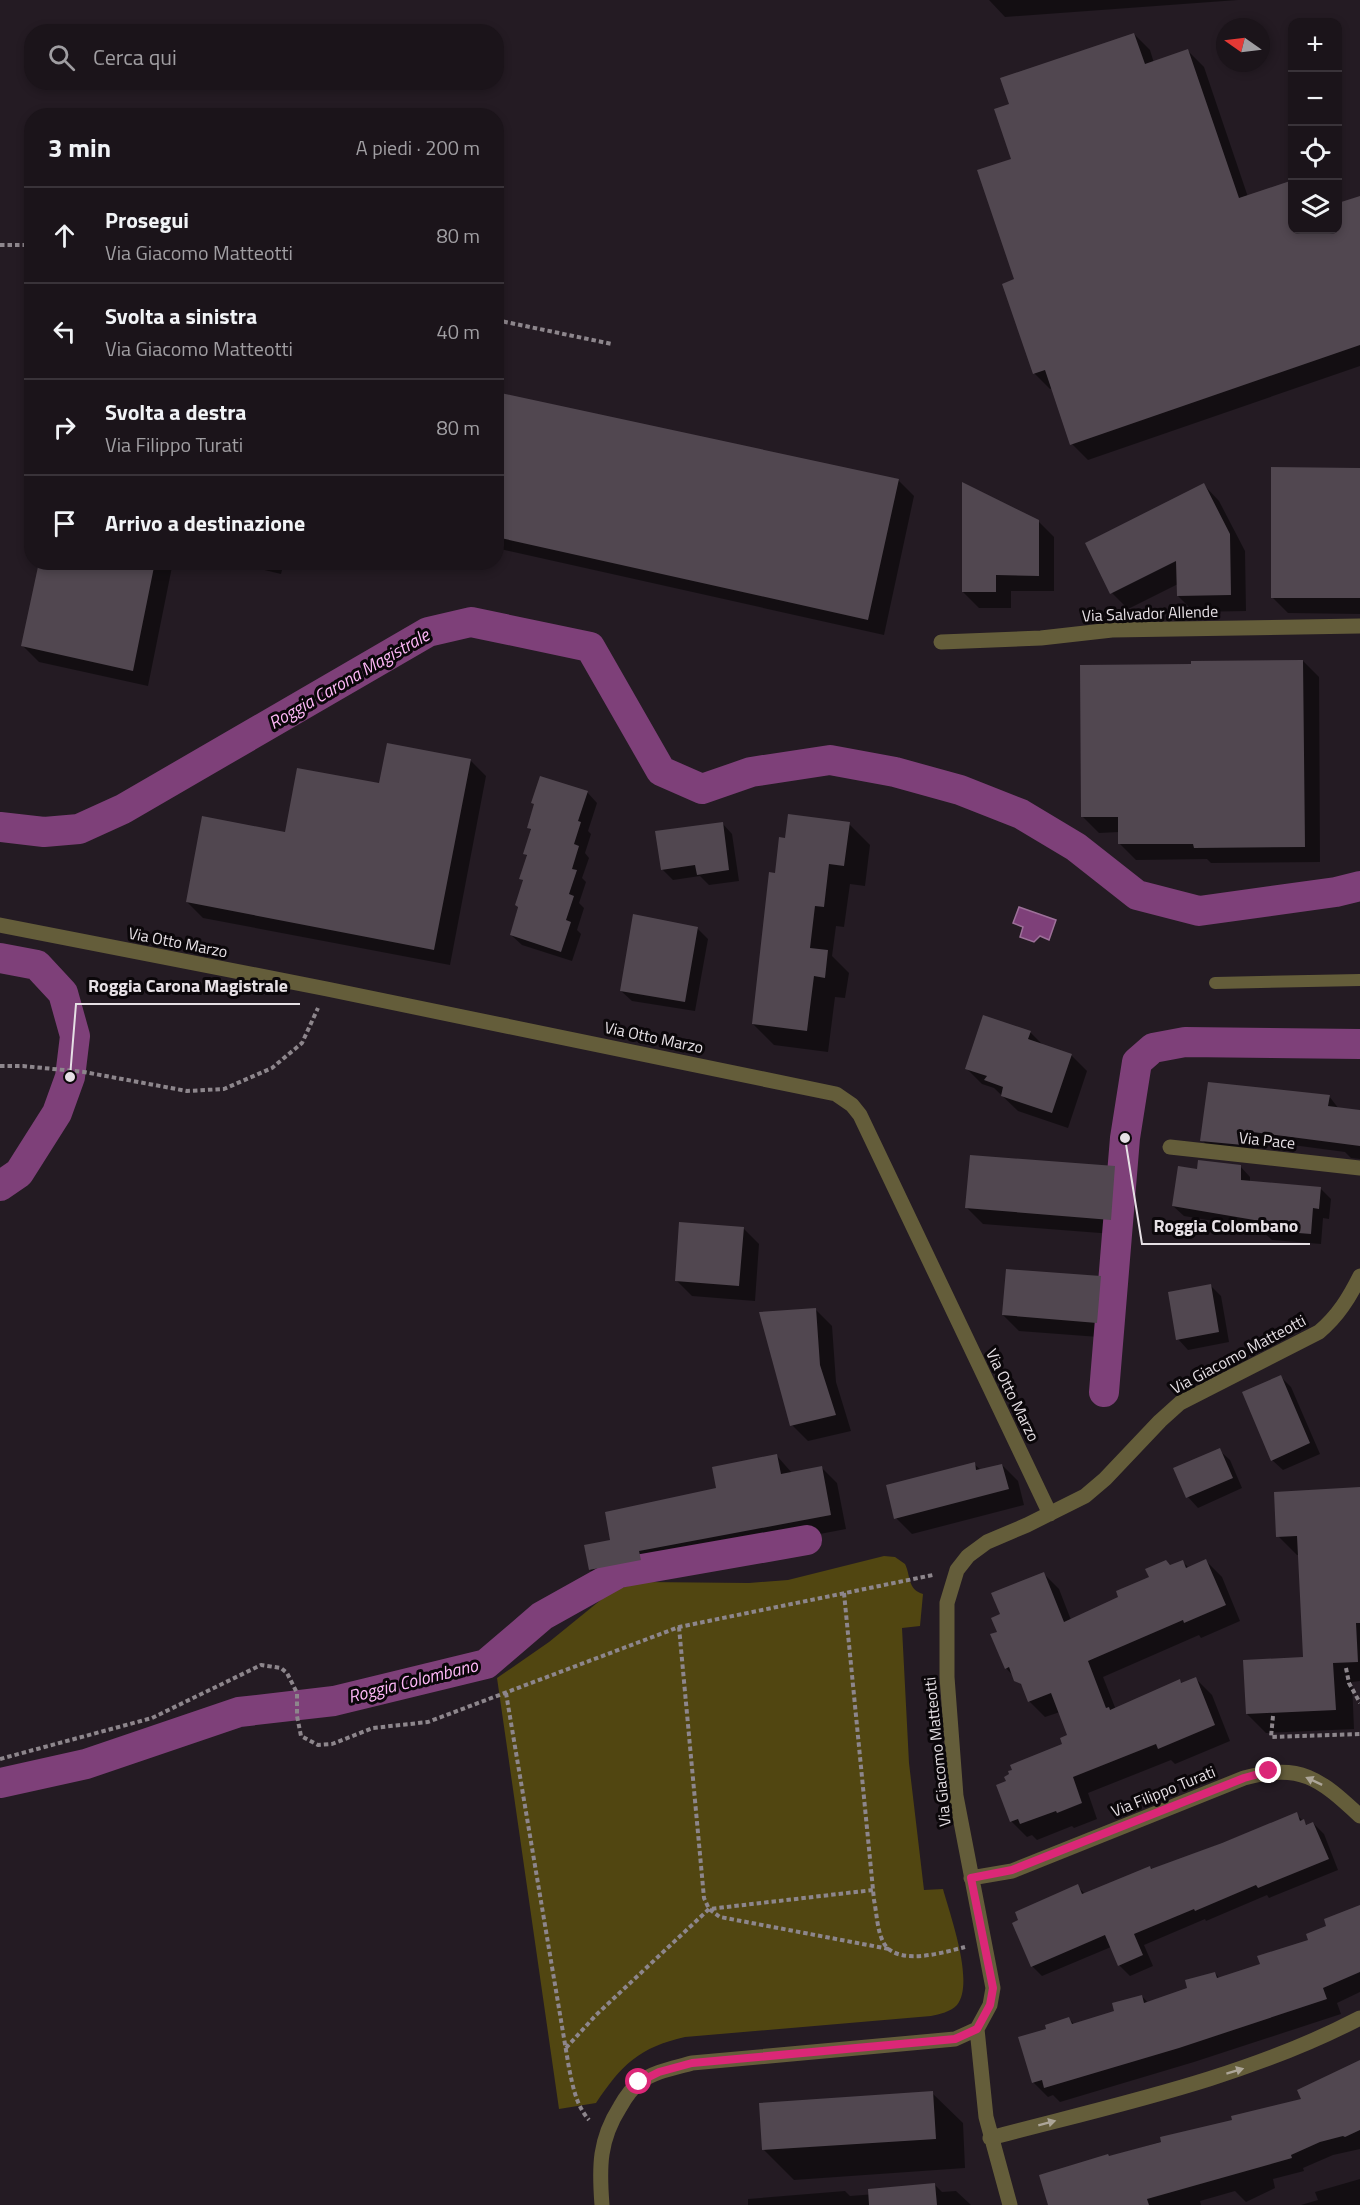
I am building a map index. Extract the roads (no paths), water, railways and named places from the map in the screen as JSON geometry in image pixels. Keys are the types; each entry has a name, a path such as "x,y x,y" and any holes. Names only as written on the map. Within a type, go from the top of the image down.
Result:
{"street":[{"name":"Via Salvador Allende","path":"941,642 1041,638 1112,630 1360,626"},
{"name":"Via Otto Marzo","path":"0,925 825,1090 844,1099 860,1115 1050,1514"},
{"name":"Via Pace","path":"1170,1147 1360,1168"},
{"name":"Via Giacomo Matteotti","path":"977,2029 990,2005 993,1988 956,1796 947,1677 947,1603 957,1570 969,1556 987,1542 1085,1496 1105,1479 1180,1403 1319,1332 1335,1318 1349,1299 1360,1276"},
{"name":"Via Filippo Turati","path":"971,1878 1012,1870 1244,1778 1269,1771 1292,1773 1314,1779 1335,1793 1360,1816"},
{"path":"990,2138 1236,2072 1281,2056 1360,2018"},
{"path":"602,2205 601,2147 607,2131 626,2097 639,2082 659,2072 692,2063 955,2039 977,2029 986,2117 1010,2205"}],"lane":[{"path":"1215,983 1360,980"}],"waterway":[{"name":"Roggia Carona Magistrale","path":"0,827 44,832 79,829 123,809 428,632 471,622 590,647 661,771 702,789 751,772 830,760 895,772 960,790 1021,814 1076,847 1137,895 1199,911 1336,892 1360,886"},
{"name":"Roggia Carona Magistrale","path":"0,958 37,965 63,993 75,1036 70,1077 57,1113 19,1173 0,1186"},
{"name":"Roggia Colombano","path":"1104,1392 1125,1138 1137,1062 1153,1048 1185,1042 1360,1044"},
{"name":"Roggia Colombano","path":"0,1783 86,1764 239,1712 334,1701 486,1664 542,1616 619,1573 807,1540"}],"place":[{"name":"Roggia Carona Magistrale","path":"70,1077"},
{"name":"Roggia Colombano","path":"1125,1138"}]}
